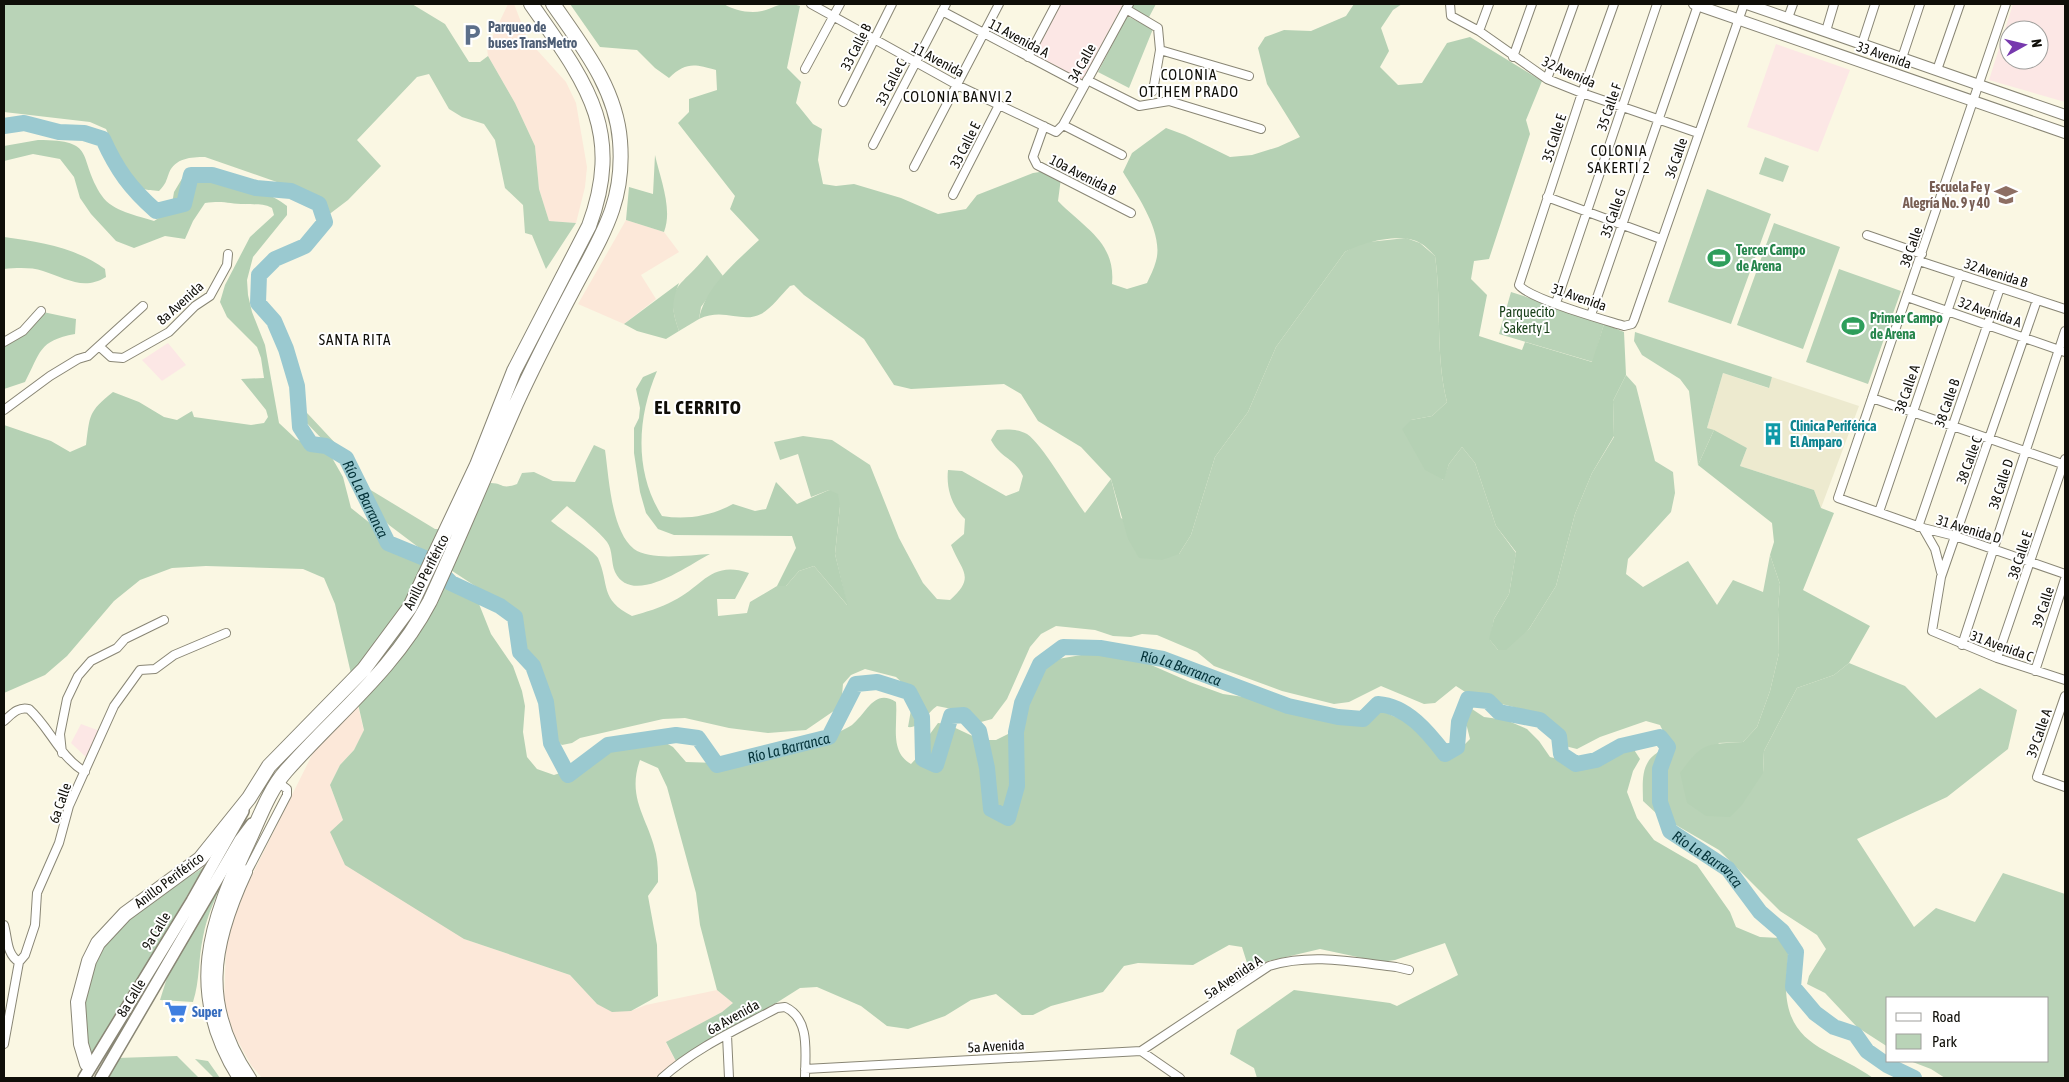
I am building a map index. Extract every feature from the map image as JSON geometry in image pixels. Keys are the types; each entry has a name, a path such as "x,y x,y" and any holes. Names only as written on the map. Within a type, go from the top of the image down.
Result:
{"highway":[{"name":"Anillo Periférico","path":"87,1064 81,1044 78,1002 89,961 98,943 125,914 200,860 250,798 269,766 364,669 410,607 477,465 514,371 585,234 598,203 602,178 601,132 591,96 578,72 531,4"},
{"name":"Anillo Periférico","path":"240,1078 230,1062 216,1027 210,999 209,950 218,912 242,869 265,806 281,778 376,679 416,629 517,404 575,286 599,244 613,212 619,180 620,141 614,111 604,82 595,66 552,4"}],"main road":[{"name":"9a Calle","path":"84,1078 210,870 250,798"},
{"name":"8a Calle","path":"101,1078 240,840 265,806"}],"street":[{"name":"11 Avenida","path":"811,4 957,85 1056,132"},
{"path":"805,69 840,4"},
{"name":"33 Calle B","path":"843,102 892,4"},
{"path":"914,166 982,33 999,4"},
{"path":"1028,56 1056,4"},
{"name":"32 Avenida","path":"1450,4 1451,16 1479,31 1513,57 1547,79 1698,133"},
{"path":"1479,31 1488,4"},
{"path":"1513,57 1532,4"},
{"path":"1547,79 1574,4"},
{"name":"35 Calle E","path":"1520,282 1582,93 1614,4"},
{"name":"35 Calle F","path":"1556,303 1657,4"},
{"name":"33 Avenida","path":"1696,4 2065,133"},
{"name":"35 Calle G","path":"1591,315 1623,225 1696,4"},
{"name":"33 Avenida","path":"1746,4 2065,115"},
{"name":"36 Calle","path":"1634,320 1738,19 1746,4"},
{"path":"1788,18 1793,4"},
{"path":"1826,31 1834,4"},
{"path":"1862,44 1875,4"},
{"path":"1902,58 1920,4"},
{"path":"1937,70 1960,4"},
{"name":"38 Calle","path":"1838,498 2006,4"},
{"name":"11 Avenida A","path":"944,7 982,33 1139,106 1169,100 1261,129"},
{"name":"33 Calle C","path":"873,145 944,7"},
{"path":"1127,7 1156,25 1159,33 1160,50 1153,91"},
{"name":"34 Calle","path":"1056,132 1063,125 1127,7"},
{"path":"1160,50 1249,76"},
{"name":"33 Calle E","path":"953,195 999,105"},
{"path":"1063,125 1122,154"},
{"name":"10a Avenida B","path":"1044,126 1034,157 1038,166 1131,214"},
{"path":"1548,197 1661,238"},
{"name":"32 Avenida B","path":"1867,235 1960,274 2065,309"},
{"name":"8a Avenida","path":"100,347 111,357 123,358 169,332 195,306 210,296 227,264 228,254"},
{"name":"38 Calle A","path":"1879,512 1960,274"},
{"name":"31 Avenida","path":"1520,282 1519,286 1525,290 1591,315 1624,326 1632,324 1634,320"},
{"name":"38 Calle B","path":"1921,528 1952,426 2000,288"},
{"name":"32 Avenida A","path":"1907,297 2062,351"},
{"name":"38 Calle C","path":"1932,631 1941,576 2037,300"},
{"path":"4,410 50,376 78,359 87,358 143,306"},
{"path":"4,342 23,331 41,311"},
{"name":"38 Calle D","path":"1962,644 2025,452 2062,351 2065,331"},
{"path":"1872,398 2025,452 2065,463"},
{"name":"38 Calle E","path":"1997,658 2065,463"},
{"name":"31 Avenida D","path":"1838,498 1921,528 1954,536 2065,574"},
{"name":"31 Avenida D","path":"1921,528 1935,549 1941,576"},
{"name":"39 Calle","path":"2035,671 2065,579"},
{"path":"62,753 60,734 67,699 78,676 91,661 116,648 125,639 164,620"},
{"name":"31 Avenida C","path":"1932,631 1997,658 2065,680"},
{"name":"6a Calle","path":"4,1044 19,962 25,955 36,925 37,893 60,843 69,806 114,706 140,670 155,669 174,655 226,633"},
{"name":"39 Calle A","path":"2065,696 2037,777 2065,787"},
{"path":"4,721 16,710 24,707 29,708 62,753 85,772"},
{"name":"Anillo Periférico","path":"251,1078 228,1036 217,983 219,952 242,869 288,792 281,778"},
{"path":"4,925 9,950 12,957 19,962"},
{"name":"5a Avenida A","path":"1141,1051 1269,966 1281,962 1314,958 1408,970"},
{"name":"6a Avenida","path":"662,1078 678,1064 777,1008 785,1006 799,1017 805,1039 805,1069"},
{"path":"728,1035 729,1078"},
{"path":"1141,1051 1180,1078"},
{"name":"5a Avenida","path":"805,1069 1141,1051"},
{"path":"805,1069 805,1078"}],"shaded area":[{"path":"508,4 514,4 528,40 566,82 576,103 587,167 585,187 576,223 549,221 539,189 535,146 515,103 488,56 487,48"},
{"path":"1060,4 1123,4 1082,82 1032,55"},
{"path":"2013,4 2065,4 2065,102 1989,80 1999,48 1999,70 2049,70 2049,20 2008,20"},
{"path":"1776,44 1850,70 1818,152 1747,127"},
{"path":"626,220 664,232 679,252 641,275 656,299 624,324 578,304"},
{"path":"168,343 186,365 162,381 142,360"},
{"path":"1723,373 1768,388 1772,377 1859,406 1821,508 1814,490 1740,466 1747,448 1707,428"},
{"path":"351,677 364,731 354,750 340,765 330,785 343,820 464,939 570,975 597,1004 631,1011 646,1005 717,990 734,1003 722,1012 666,1043 678,1065 655,1078 262,1078 251,1065 234,1034 224,1003 226,947 237,905"},
{"path":"81,724 100,731 88,759 71,743"}],"green space":[{"path":"4,4 412,4 445,24 469,62 480,62 488,56 515,103 535,146 539,189 549,221 576,223 546,269 532,235 525,233 523,205 505,188 495,140 484,124 462,117 449,109 429,74 417,77 357,140 381,166 348,200 323,219 322,207 311,194 205,157 179,161 172,168 159,191 147,190 135,183 125,169 106,129 90,122 4,112"},
{"path":"570,4 724,4 747,12 762,11 784,4 800,6 787,68 801,82 796,103 813,124 822,129 818,160 823,184 836,186 854,184 901,198 938,214 966,209 977,195 1033,173 1053,170 1061,178 1058,201 1088,228 1104,246 1112,269 1112,284 1127,289 1147,283 1155,264 1157,250 1153,227 1148,215 1123,172 1132,153 1166,128 1230,157 1252,155 1278,147 1300,137 1267,84 1258,48 1265,37 1284,30 1311,31 1346,16 1354,4 1402,4 1393,10 1381,28 1389,51 1380,67 1398,85 1422,83 1447,43 1470,37 1542,81 1526,120 1530,134 1489,259 1474,261 1471,279 1487,295 1479,336 1522,350 1525,342 1592,362 1604,324 1624,332 1626,375 1613,401 1614,436 1592,473 1575,514 1556,586 1529,629 1506,650 1498,650 1489,639 1494,619 1509,594 1516,552 1496,526 1475,463 1462,447 1449,464 1444,480 1425,470 1402,429 1411,420 1432,416 1447,402 1441,366 1435,256 1422,244 1403,238 1393,238 1371,242 1345,252 1276,347 1248,412 1215,457 1191,535 1179,554 1162,560 1139,558 1128,539 1111,479 1081,447 1038,421 1021,394 1004,384 911,389 894,385 864,339 804,295 794,285 790,286 765,312 754,317 717,315 699,319 702,307 715,286 731,266 759,240 730,209 735,196 678,123 689,112 689,99 717,90 716,70 702,66 691,66 680,69 669,78 655,68 637,50 600,47"},
{"path":"1133,4 1156,4 1148,19 1130,8"},
{"path":"1127,16 1153,29 1129,88 1098,72"},
{"path":"38,140 70,143 78,147 83,153 94,182 106,201 126,212 154,221 171,210 174,192 183,177 200,173 234,180 259,190 287,206 287,215 253,257 247,280 252,312 265,345 279,423 296,439 331,456 343,477 351,508 435,575 477,599 491,634 513,666 522,691 525,706 523,732 527,757 537,769 554,775 578,767 598,752 625,747 641,739 659,739 673,747 686,762 718,763 837,733 852,725 871,704 882,698 888,698 896,702 897,745 904,759 911,764 923,751 927,738 938,723 947,724 981,740 996,740 1010,733 1031,687 1052,660 1087,654 1133,657 1223,694 1251,698 1318,717 1344,722 1364,710 1380,710 1413,725 1423,739 1447,749 1459,750 1470,739 1467,727 1455,711 1461,708 1472,709 1484,717 1506,720 1527,729 1539,741 1550,757 1562,760 1631,745 1640,759 1633,771 1627,792 1637,818 1654,840 1697,865 1730,912 1736,927 1760,937 1780,938 1788,943 1786,989 1789,1009 1795,1024 1815,1045 1873,1078 1257,1078 1254,1068 1230,1054 1237,1030 1294,990 1390,1003 1397,1006 1458,975 1445,943 1395,960 1381,962 1320,949 1248,966 1242,947 1229,945 1193,965 1138,963 1124,966 1103,992 1051,1006 1033,1015 1022,1015 996,994 971,1000 945,1016 908,1029 887,1026 861,1006 817,987 800,988 678,1065 666,1042 722,1012 733,1003 717,990 700,925 696,893 667,787 658,768 640,760 636,774 636,786 640,809 653,842 657,861 658,882 648,896 657,945 658,996 631,1011 612,1012 597,1004 570,975 464,939 345,865 330,832 343,820 330,785 340,765 354,750 364,730 335,604 324,578 303,569 206,566 172,568 140,580 114,601 67,656 45,675 4,693 4,425 51,441 70,452 86,445 88,427 92,415 99,404 113,392 139,402 164,417 177,420 192,411 194,417 251,425 264,423 268,417 266,410 241,379 264,378 257,347 227,317 220,302 225,285 250,237 274,215 272,208 259,204 205,203 193,221 185,239 165,236 134,248 116,241 91,214 80,198 74,177 60,159 33,154 4,161 4,146"},
{"path":"655,155 666,204 667,214 664,232 626,220 629,187 653,194"},
{"path":"1765,157 1789,166 1783,182 1759,174"},
{"name":"Tercer Campo de Arena","path":"1707,189 1771,214 1731,324 1668,302"},
{"path":"1774,223 1840,247 1803,349 1737,325"},
{"path":"4,237 57,247 81,255 105,269 106,277 90,283 82,283 38,270 24,268 4,269"},
{"path":"1406,238 1420,243 1435,256 1441,366 1447,402 1432,416 1411,420 1443,480 1449,464 1462,447 1475,463 1496,526 1516,553 1509,594 1494,619 1490,640 1498,650 1529,629 1556,586 1575,514 1592,473 1614,437 1613,401 1626,375 1636,386 1655,461 1673,472 1675,493 1671,512 1628,559 1626,574 1643,587 1688,561 1717,605 1733,580 1763,592 1770,555 1780,584 1778,609 1779,653 1770,691 1757,727 1743,742 1718,743 1763,773 1764,751 1797,688 1834,675 1849,663 1905,686 1936,718 1980,688 2017,710 2008,749 1947,797 1857,839 1914,927 1936,908 1975,922 2003,873 2065,894 2065,1078 1945,1078 1931,1069 1913,1062 2049,1062 2049,997 1886,997 1886,1046 1857,1027 1825,993 1807,984 1809,976 1826,949 1817,935 1780,911 1719,850 1657,814 1643,801 1644,771 1650,759 1662,748 1667,739 1660,725 1646,721 1600,737 1577,749 1565,746 1554,728 1542,715 1506,705 1479,701 1456,686 1435,703 1424,704 1381,686 1349,702 1334,704 1282,691 1214,666 1197,652 1157,635 1113,636 1095,630 1056,626 1041,634 1030,647 1007,699 992,719 981,722 957,710 937,706 920,723 908,727 912,704 908,688 896,677 865,669 851,675 843,684 841,706 806,730 768,733 729,728 685,718 663,719 580,738 572,743 562,745 550,736 543,724 534,666 511,614 501,603 434,559 389,525 365,502 343,461 301,417 293,398 352,461 369,489 435,529 449,529 467,502 485,485 495,483 512,486 517,484 522,473 534,472 553,481 575,482 594,445 605,450 612,503 616,517 626,541 634,549 641,553 660,556 710,554 660,581 634,586 623,582 615,572 607,542 567,506 551,521 598,558 607,591 614,604 632,616 668,603 716,572 725,570 749,573 735,599 717,599 718,616 747,613 750,602 777,586 786,586 799,571 814,566 847,605 835,554 840,506 829,490 811,497 798,454 780,460 774,442 803,436 832,440 870,465 899,538 923,583 937,599 950,600 963,586 965,580 962,568 951,545 964,534 965,519 953,503 948,484 948,470 962,471 1006,496 1019,491 1023,476 1020,470 999,451 991,440 997,430 1020,431 1034,440 1085,513 1111,479 1121,518 1179,554 1191,535 1215,457 1248,412 1276,347 1345,252 1359,243"},
{"path":"707,255 723,276 701,307 699,319 679,331 674,316 674,295 678,287"},
{"name":"Primer Campo de Arena","path":"1839,269 1901,291 1868,384 1806,362"},
{"path":"679,283 673,307 679,331 666,339 637,331 624,324"},
{"name":"Parquecito Sakerty 1","path":"1511,292 1604,324 1593,362 1499,334"},
{"path":"43,312 76,319 75,334 47,344 38,355 25,382 4,389 4,343"},
{"path":"1635,332 1772,377 1769,388 1723,373 1707,428 1714,430 1698,465 1689,391 1680,379 1642,355 1634,341"},
{"path":"657,371 645,407 642,445 647,481 653,499 662,516 681,518 699,516 716,512 733,504 755,511 766,509 776,482 797,504 829,490 838,494 840,506 835,554 848,606 814,566 799,571 786,586 777,586 796,548 792,536 674,535 658,529 646,513 640,492 634,453 634,428 639,418 640,408 636,389 643,377"},
{"path":"1714,430 1747,448 1740,466 1814,490 1821,508 1834,513 1803,590 1870,626 1849,663 1834,675 1797,688 1764,751 1763,773 1742,805 1730,817 1706,816 1687,803 1680,773 1694,756 1705,747 1720,743 1743,742 1757,727 1770,691 1779,653 1778,609 1780,584 1770,555 1774,542 1772,523 1698,465"},
{"path":"204,867 92,1057 84,1037 82,1011 99,950 127,917"},
{"path":"227,872 207,920 201,945 197,986 193,1002 160,1000 171,965"},
{"path":"177,1056 199,1078 105,1078 117,1058"},
{"path":"195,1059 208,1061 220,1078 214,1078"}],"waterway":[{"name":"Río La Barranca","path":"4,126 24,123 59,132 84,133 103,139 125,178 156,211 184,204 191,175 212,175 256,188 291,191 319,204 325,222 305,246 275,259 259,275 258,303 274,321 286,349 297,386 300,427 311,444 326,446 346,458 388,543 427,559 451,583 500,606 515,617 520,652 533,666 546,702 551,743 568,775 608,745 676,735 698,738 717,765 829,737 856,684 877,682 909,692 922,717 923,759 936,765 951,716 964,715 979,731 987,768 991,809 1008,818 1017,786 1016,732 1022,703 1040,664 1063,647 1100,648 1163,659 1288,706 1338,717 1363,719 1378,704 1389,706 1416,722 1445,754 1457,747 1459,722 1468,699 1488,701 1499,712 1540,720 1559,736 1561,754 1576,764 1596,760 1621,746 1660,737 1668,747 1660,769 1660,802 1670,831 1728,869 1760,912 1782,931 1796,952 1793,987 1815,1013 1834,1027 1855,1034 1867,1051 1887,1065 1914,1078"}],"place":[{"name":"Parqueo de buses TransMetro","path":"472,35"},
{"name":"Escuela Fe y Alegría No. 9 y 40","path":"2006,195"},
{"name":"Tercer Campo de Arena","path":"1719,258"},
{"name":"Primer Campo de Arena","path":"1853,326"},
{"name":"Clinica Periférica El Amparo","path":"1773,434"},
{"name":"Super","path":"176,1012"}],"district":[{"name":"COLONIA OTTHEM PRADO","path":"1189,82"},
{"name":"COLONIA BANVI 2","path":"958,96"},
{"name":"COLONIA SAKERTI 2","path":"1619,158"},
{"name":"SANTA RITA","path":"355,339"},
{"name":"EL CERRITO","path":"698,407"}]}
